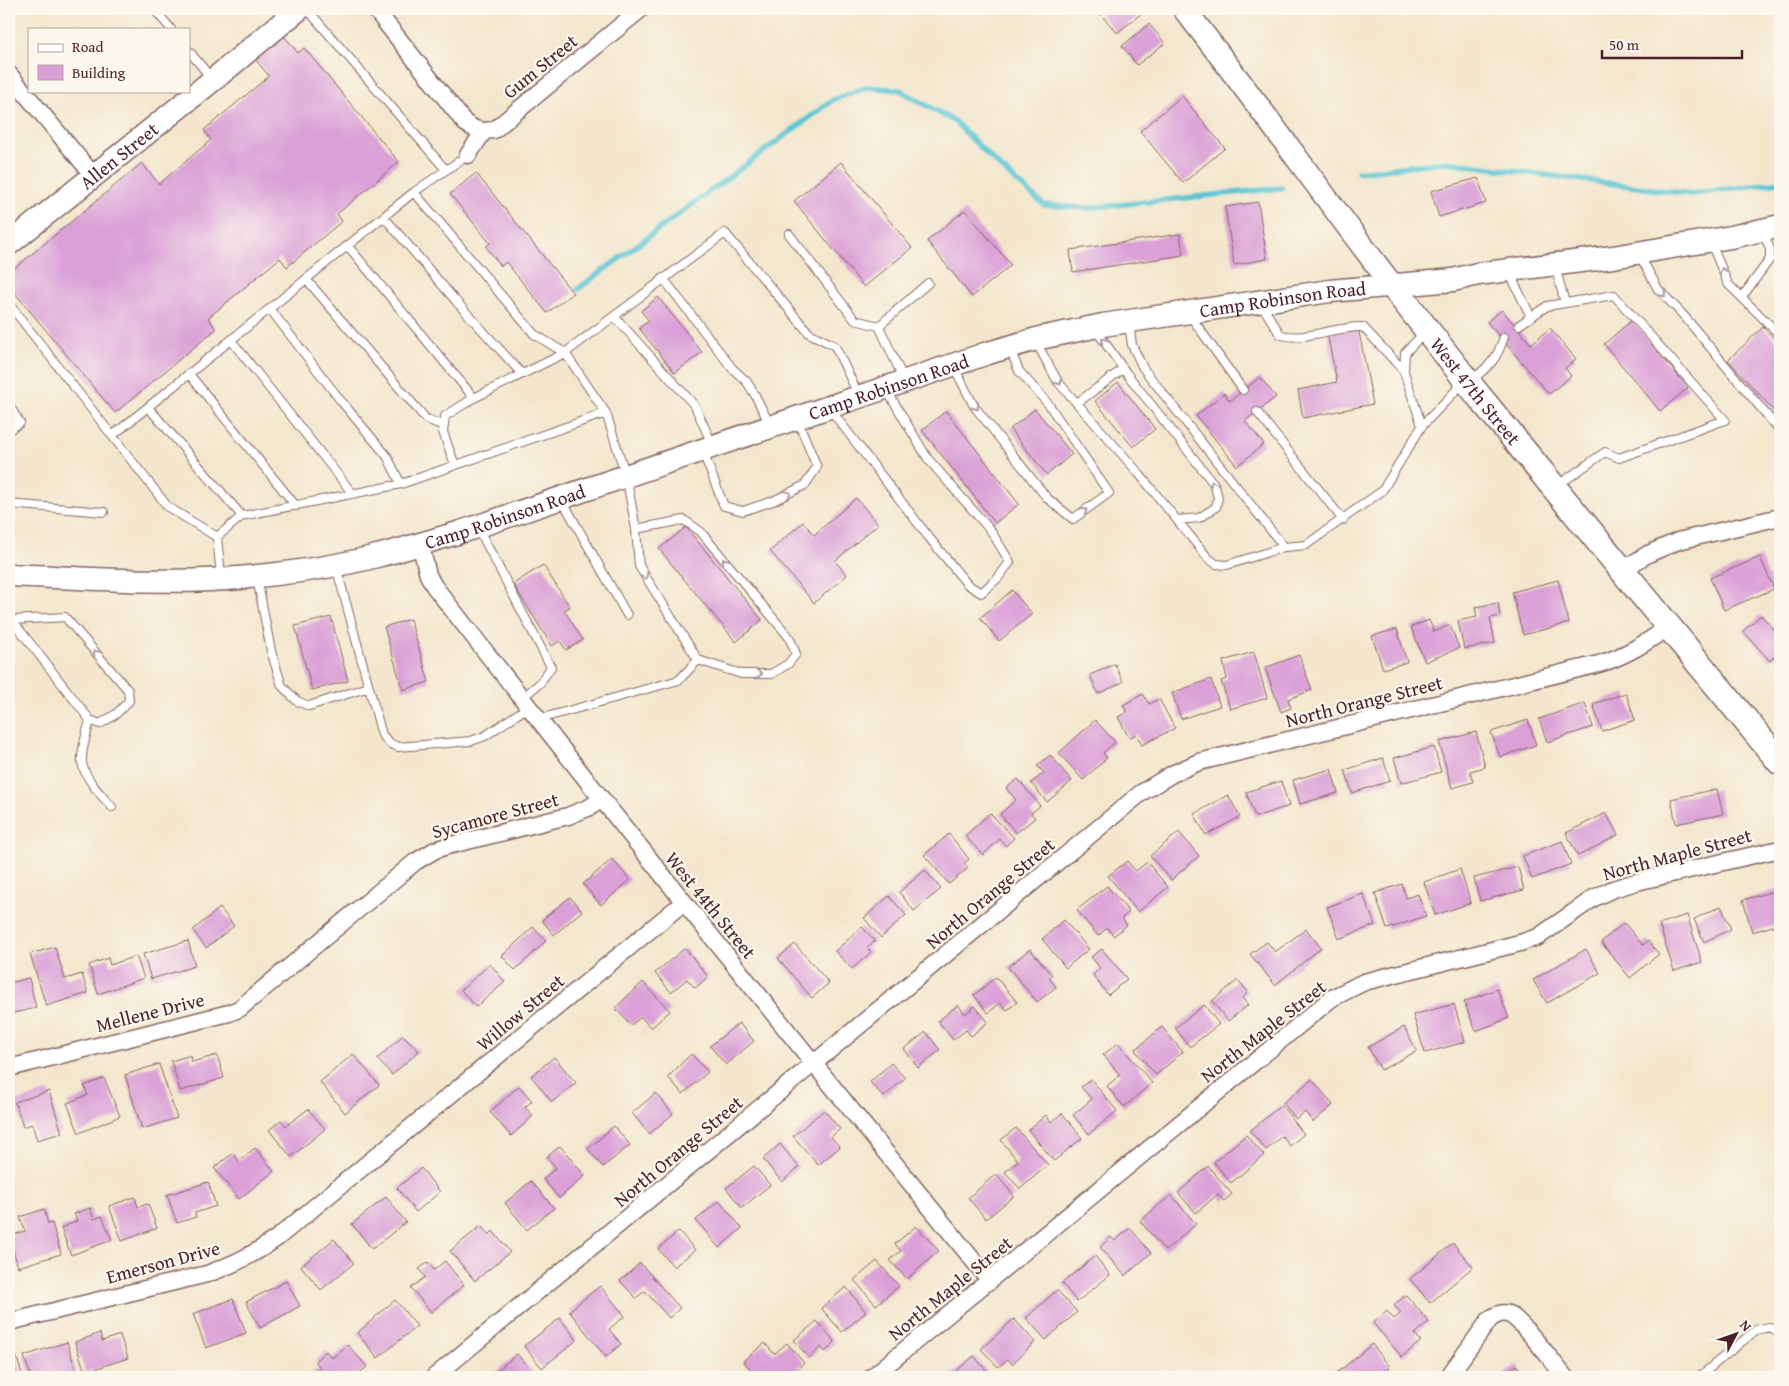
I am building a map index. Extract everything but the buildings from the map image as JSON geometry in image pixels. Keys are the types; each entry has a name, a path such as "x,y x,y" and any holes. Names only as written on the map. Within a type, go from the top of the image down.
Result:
{"main road":[{"name":"Allen Street","path":"9,244 299,9"},
{"name":"West 47th Street","path":"1184,9 1392,285 1467,381 1780,762"},
{"name":"Camp Robinson Road","path":"9,575 145,580 221,578 256,576 335,565 420,544 478,526 860,396 1035,340 1129,321 1330,291 1453,280 1478,274 1638,253 1710,241 1771,228"}],"street":[{"path":"375,9 464,123 484,131 468,155"},
{"name":"Gum Street","path":"484,131 494,130 641,9"},
{"path":"9,74 93,175"},
{"path":"1622,570 1648,554 1678,541 1780,517"},
{"name":"West 44th Street","path":"420,544 428,575 434,586 601,800 990,1281"},
{"name":"North Orange Street","path":"434,1377 1141,793 1172,774 1199,762 1599,664 1620,657 1643,645 1669,627"},
{"name":"Sycamore Street","path":"287,968 415,862 435,850 568,816 601,800"},
{"name":"North Maple Street","path":"872,1377 1332,998 1364,982 1538,937 1594,898 1613,888 1780,849"},
{"name":"Willow Street","path":"382,1152 684,902"},
{"name":"Mellene Drive","path":"9,1068 229,1013 239,1009 287,968"},
{"name":"Emerson Drive","path":"9,1322 207,1274 232,1265 260,1251 278,1238 382,1152"},
{"path":"1448,1377 1490,1319 1499,1314 1507,1313 1513,1316 1565,1377"}],"lane":[{"path":"154,9 170,28"},
{"path":"307,9 446,170"},
{"path":"190,52 213,80"},
{"path":"112,436 414,192 468,155"},
{"path":"414,192 534,334 565,353 606,413 626,476 636,529 639,566 698,660 741,674 771,674 788,664 796,654 789,637 700,530 684,520 636,529"},
{"path":"384,217 522,374"},
{"path":"1742,297 1770,259 1771,228"},
{"path":"455,465 443,432 445,416 474,398 565,353 725,233 809,333 835,346 860,396"},
{"path":"789,234 855,320 879,326"},
{"path":"1710,241 1728,284 1780,335"},
{"path":"348,246 474,398"},
{"path":"1638,253 1658,289 1684,316 1780,431"},
{"path":"1555,264 1565,303"},
{"path":"1508,270 1531,316"},
{"path":"663,278 732,368 747,382 771,426"},
{"path":"306,280 426,419 444,426"},
{"path":"879,326 928,284"},
{"path":"1519,325 1547,306 1614,296 1725,420 1619,458 1605,452 1554,488"},
{"path":"1260,302 1280,334 1285,337 1311,335 1347,327 1363,327 1404,371"},
{"path":"9,304 168,507 217,537"},
{"path":"270,308 341,401 387,456 401,484"},
{"path":"1188,313 1243,390"},
{"path":"614,316 695,406 724,506 743,510 774,501 805,485 817,467 797,418"},
{"path":"1129,321 1132,345 1143,368 1284,547"},
{"path":"829,407 967,584 981,593 998,578 1010,562 991,531 928,458 895,385 879,326"},
{"path":"1094,327 1123,369 1214,484 1218,501 1216,507 1199,518 1178,521"},
{"path":"1422,426 1404,371 1405,354 1427,330"},
{"path":"1035,340 1058,382 1136,470 1208,558 1216,564 1227,565 1284,547 1306,545 1382,491 1422,426 1467,381 1491,364 1498,355 1504,337"},
{"path":"231,340 353,494"},
{"path":"953,365 980,414 1047,498 1073,519 1110,493 1049,405 1019,372 1009,347"},
{"path":"1077,403 1123,369"},
{"path":"189,374 296,506"},
{"path":"9,405 20,423 9,430"},
{"path":"148,407 242,516"},
{"path":"1256,412 1343,520"},
{"path":"217,537 242,516 401,484 606,413"},
{"path":"561,498 627,615"},
{"path":"9,504 104,512"},
{"path":"478,526 551,667 540,682 529,708"},
{"path":"217,537 221,578"},
{"path":"335,565 382,735 398,748 471,741 485,736 529,708 679,680 698,660"},
{"path":"256,576 271,651 282,686 297,701 309,706 369,687"},
{"path":"10,617 65,617 128,690 129,701 116,714 100,724 90,720 10,617"},
{"path":"90,720 82,764 92,784 112,807"},
{"path":"1699,1377 1756,1330 1769,1327 1780,1332"}],"waterway":[{"path":"578,289 833,100 867,87 900,90 955,122 1000,167 1044,205 1088,208 1282,188"},
{"path":"1358,172 1445,162 1691,194 1780,182"}]}
